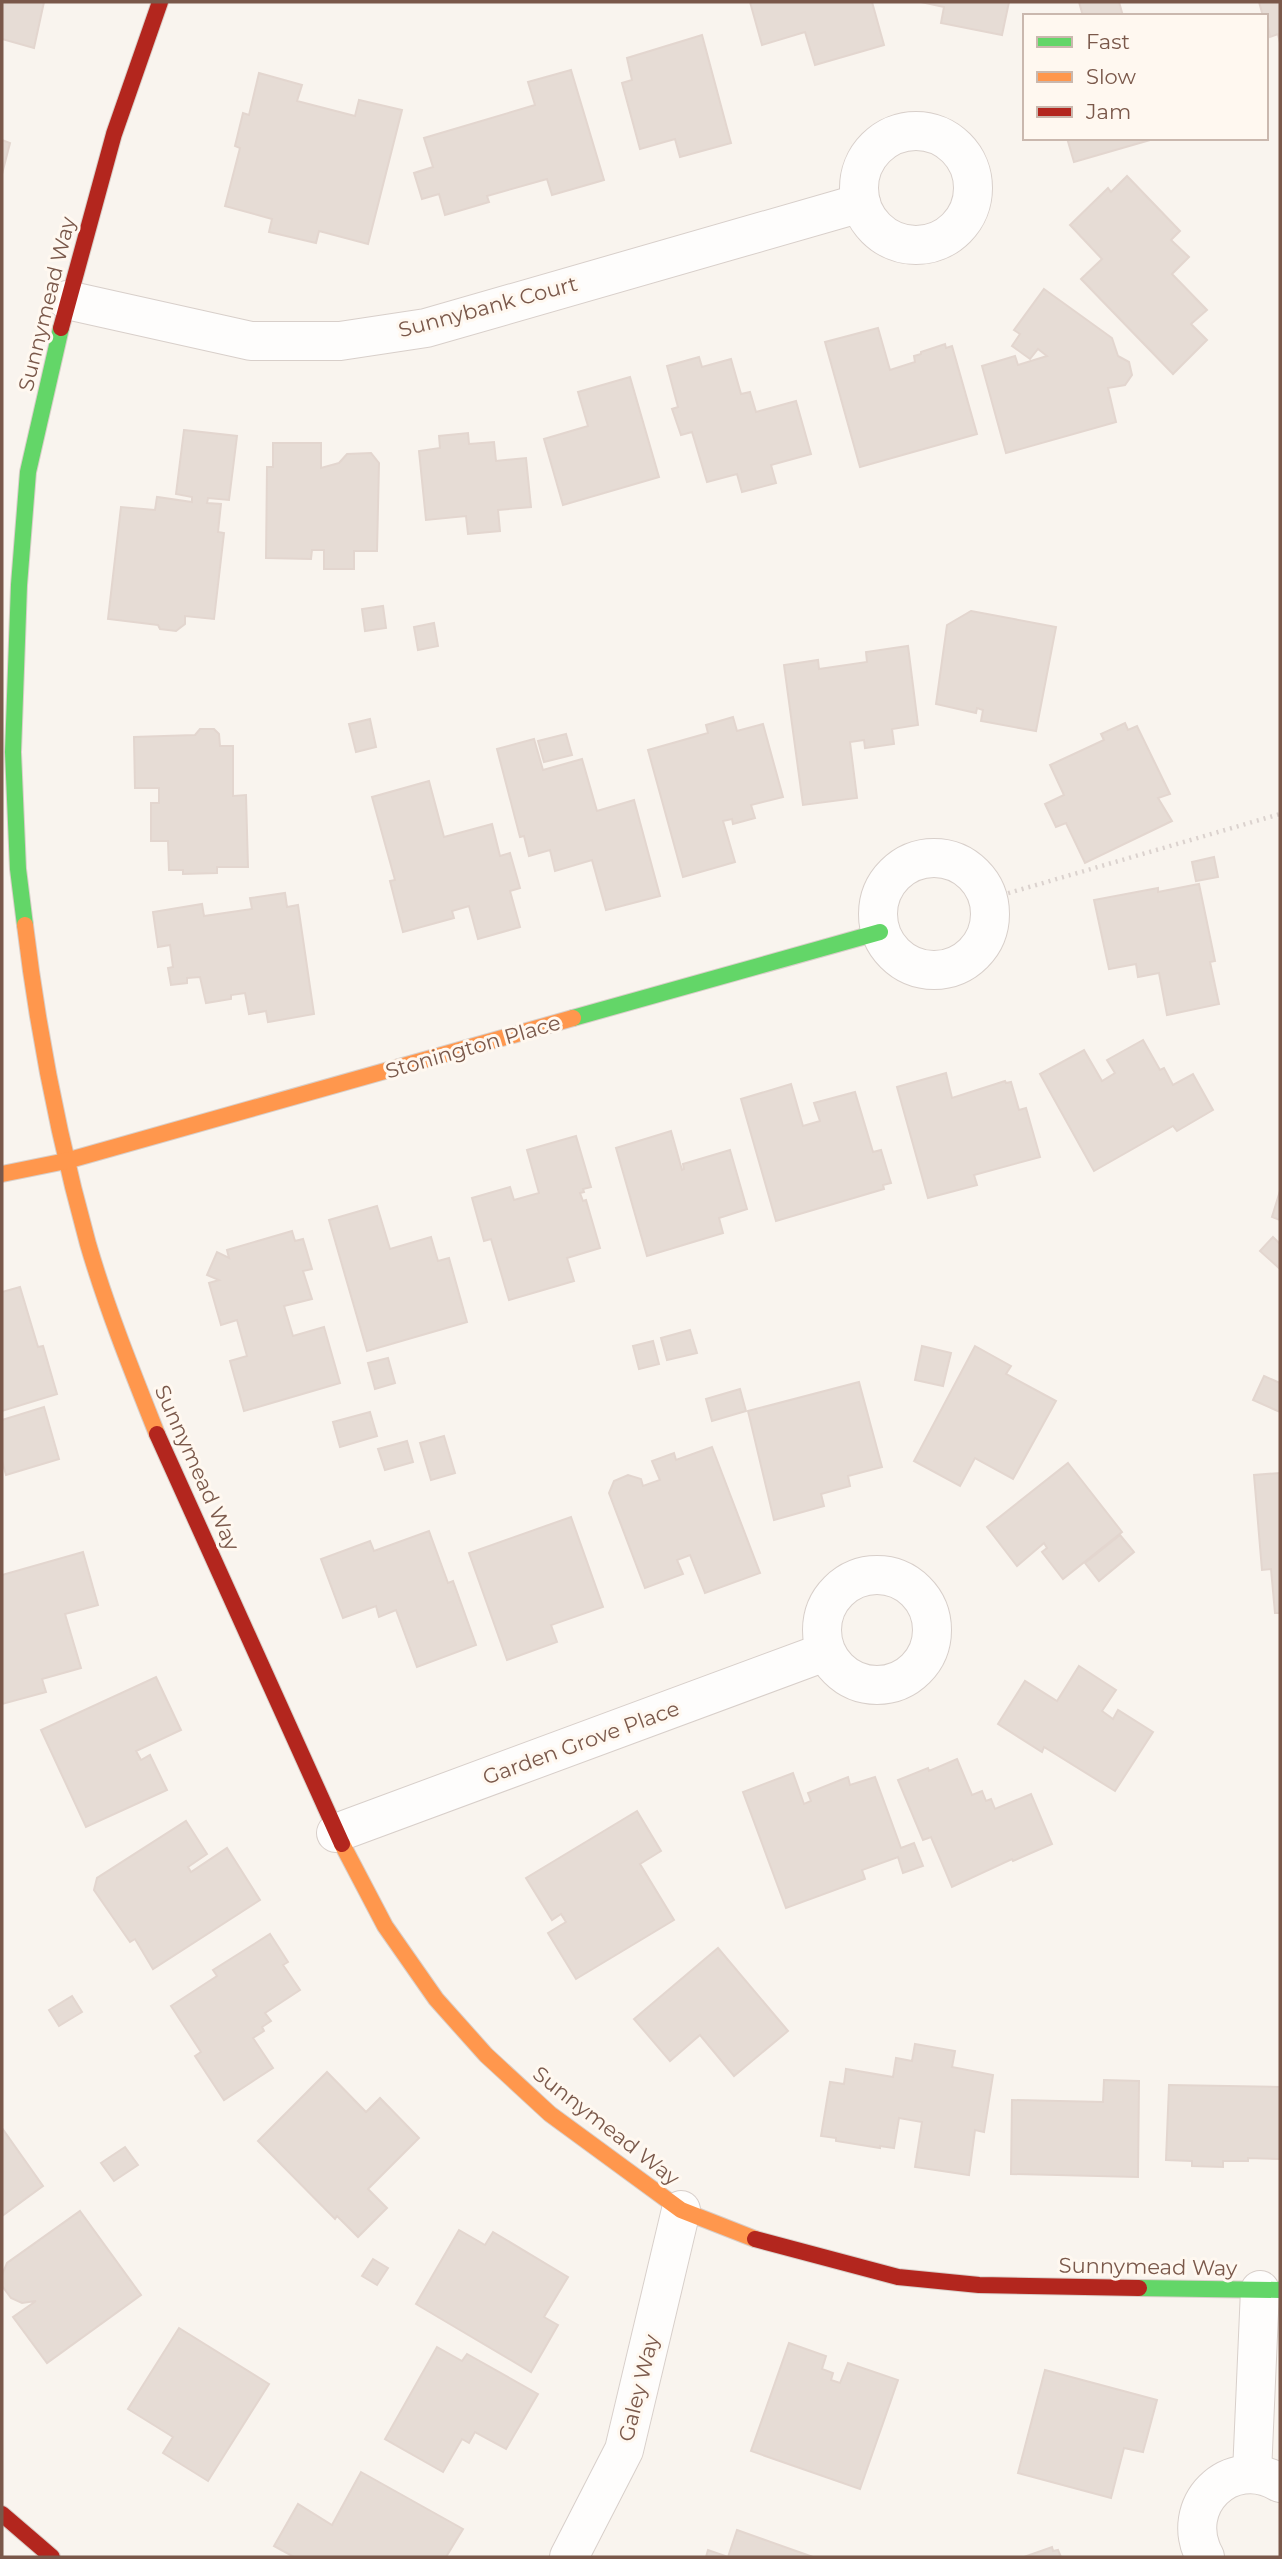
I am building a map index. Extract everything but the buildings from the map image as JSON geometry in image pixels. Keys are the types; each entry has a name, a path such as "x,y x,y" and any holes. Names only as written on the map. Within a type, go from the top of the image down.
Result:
{"street":[{"name":"Sunnymead Way","path":"160,2 114,134 67,300 28,472 19,585 13,752 18,869 34,1007 66,1161 116,1330 162,1448 238,1611 336,1833 385,1926 436,1999 486,2055 550,2115 681,2210 756,2239 898,2277 979,2285 1270,2290"},
{"name":"Sunnybank Court","path":"67,300 251,341 340,341 426,327 861,203"},
{"path":"918,860 953,862 968,870 981,883 988,899 990,918 986,937 974,953 959,964 941,970 921,969 904,962 889,949 880,932 880,896 888,881 902,868 918,860"},
{"name":"Stonington Place","path":"2,1174 66,1161 880,932"},
{"name":"Garden Grove Place","path":"336,1833 825,1652"},
{"name":"Galey Way","path":"569,2557 624,2450 681,2210"},
{"path":"1205,2557 1196,2531 1198,2513 1206,2497 1218,2484 1234,2477 1266,2478 1270,2290"},
{"path":"2,2514 51,2557"}],"path":[{"path":"988,899 1280,814"}],"traffic: fast":[{"path":"25,925 18,869 13,752 19,585 28,472 61,328"},
{"path":"573,1018 880,932"},
{"path":"1139,2288 1280,2290"}],"traffic: slow":[{"path":"25,925 43,1046 88,1244 120,1340 157,1434"},
{"path":"2,1174 66,1161 573,1018"},
{"path":"342,1844 385,1926 436,1999 486,2055 550,2114 681,2210 755,2239"}],"traffic: jam":[{"path":"61,328 114,134 160,2"},
{"path":"157,1434 342,1844"},
{"path":"755,2239 898,2277 979,2285 1139,2288"},
{"path":"2,2514 52,2557"}]}
